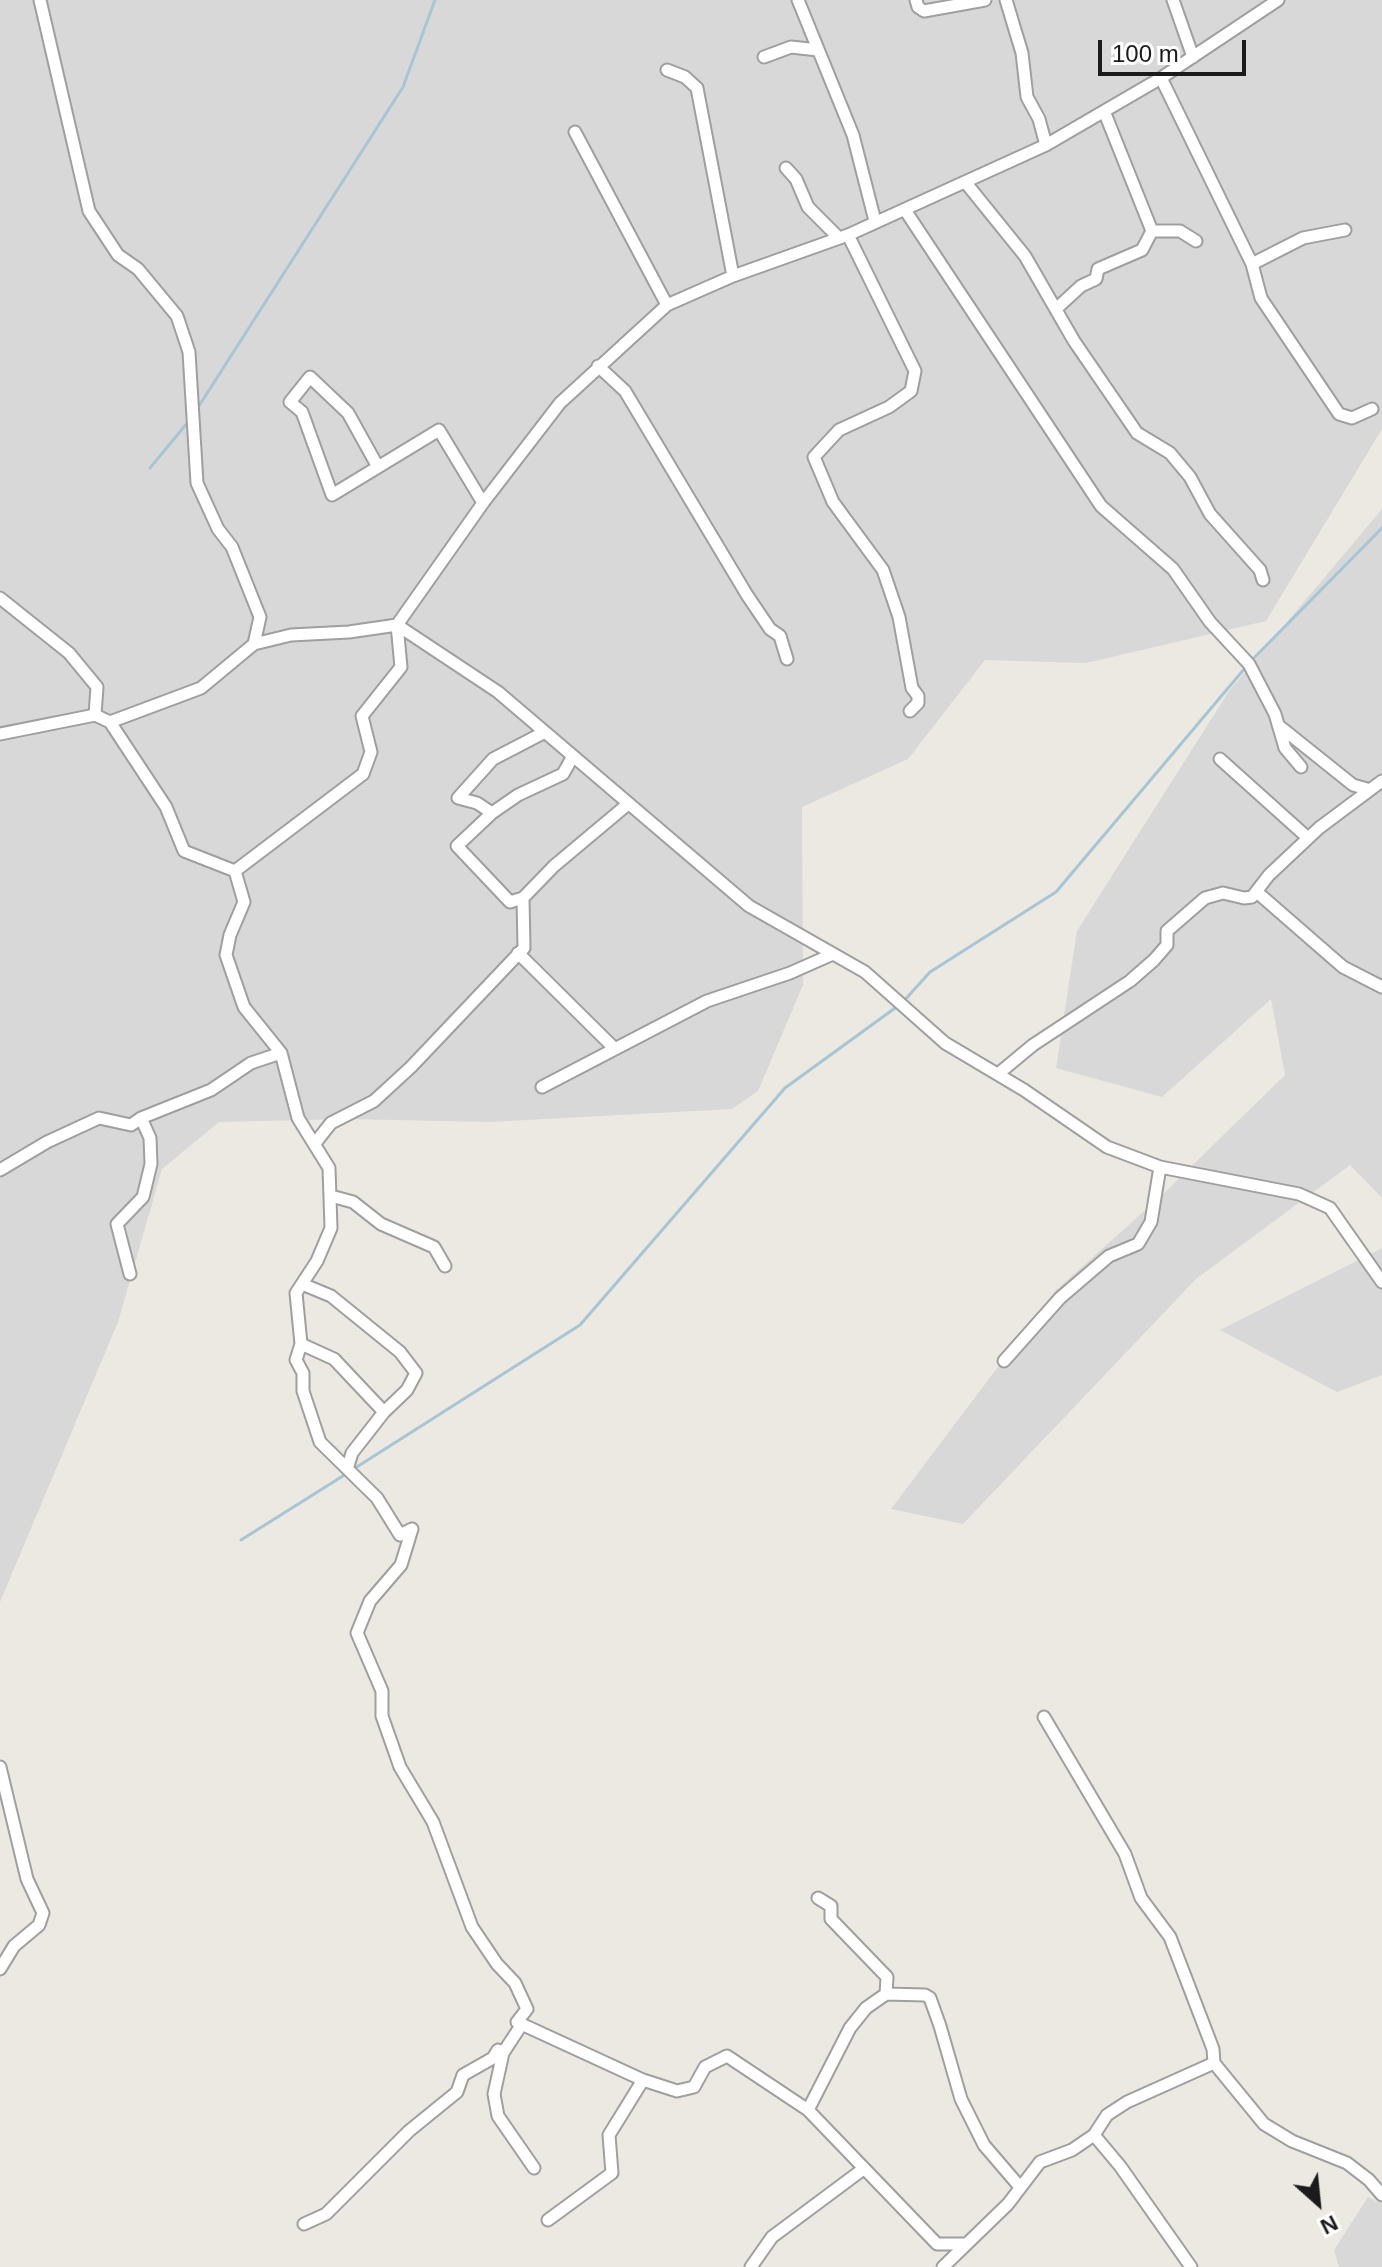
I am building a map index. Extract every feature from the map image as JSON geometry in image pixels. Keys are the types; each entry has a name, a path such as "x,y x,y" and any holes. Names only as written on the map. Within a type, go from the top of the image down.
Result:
{"street":[{"path":"40,0 89,211 118,255 138,269 177,316 189,352 197,483 218,529 232,547 260,617 254,644"},
{"path":"798,0 853,135 875,221"},
{"path":"916,0 924,11 985,0"},
{"path":"1006,0 1022,53 1027,97 1039,119 1046,145"},
{"path":"1173,0 1193,57"},
{"path":"235,871 363,774 371,752 362,716 401,667 397,625 483,503 560,403 667,305 733,276 844,236 1046,145 1161,78 1278,0"},
{"path":"764,57 791,47 818,50"},
{"path":"667,70 685,77 697,88 733,276"},
{"path":"1161,78 1252,264 1261,298 1339,414 1352,418 1372,409"},
{"path":"1056,309 1081,286 1096,279 1098,269 1142,250 1152,231 1104,111"},
{"path":"575,132 667,305"},
{"path":"786,168 796,179 808,207 844,236 915,371 911,391 889,407 839,430 814,457 833,502 883,570 899,617 912,688 918,696 918,703 910,711"},
{"path":"966,183 1025,256 1137,433 1170,453 1190,477 1210,514 1260,570 1263,580"},
{"path":"905,210 1101,506 1173,569 1210,622 1249,664 1278,725 1285,748 1301,767"},
{"path":"1252,264 1303,238 1345,230"},
{"path":"1152,231 1180,231 1196,241"},
{"path":"598,366 625,391 747,595 770,629 780,636 787,659"},
{"path":"378,467 348,413 310,377 290,402 302,412 332,495 439,430 483,503"},
{"path":"0,598 69,653 97,687 95,715"},
{"path":"110,722 201,688 254,644 291,635 349,632 397,625 498,692 749,906 865,972 945,1043 998,1074 1107,1147 1160,1167 1299,1194 1330,1208 1382,1282"},
{"path":"0,734 95,715 110,722 166,807 184,851 235,871"},
{"path":"1278,725 1353,785 1367,789"},
{"path":"492,813 477,803 458,798 493,759 545,732"},
{"path":"573,756 563,774 518,795 492,813 457,846 510,902 523,898 554,866 628,804"},
{"path":"1220,759 1308,838"},
{"path":"998,1074 1033,1045 1130,981 1167,945 1167,931 1205,898 1223,893 1244,898 1258,893 1269,875 1308,838 1367,789 1382,781"},
{"path":"235,871 244,902 230,935 226,955 244,1007 281,1053 298,1118 316,1142 329,1168 331,1228 317,1261 296,1293 301,1344 296,1360 303,1373 303,1391 320,1442 348,1466 385,1507 400,1535 412,1529 401,1565 370,1601 357,1633 382,1691 382,1716 400,1767 433,1822 472,1927 497,1964 515,1983 527,2009 517,2022 643,2080 677,2091 694,2087 705,2067 727,2056 808,2110 862,2170 937,2244 964,2244"},
{"path":"1258,893 1343,967 1382,987"},
{"path":"316,1142 331,1123 374,1101 411,1067 524,948 523,898"},
{"path":"518,953 615,1049"},
{"path":"542,1087 707,1001 790,973 833,954"},
{"path":"0,1170 47,1142 99,1118 131,1125 141,1118 211,1090 251,1063 281,1053"},
{"path":"130,1274 117,1224 143,1197 151,1164 150,1138 141,1118"},
{"path":"1004,1361 1060,1298 1109,1256 1138,1244 1151,1222 1160,1167"},
{"path":"331,1196 353,1202 381,1224 434,1247 445,1266"},
{"path":"302,1284 331,1296 400,1352 416,1373 407,1390 384,1412 352,1453 348,1466"},
{"path":"301,1344 334,1359 384,1412"},
{"path":"1044,1717 1125,1854 1141,1898 1170,1937 1213,2049 1214,2063 1264,2124 1292,2141 1347,2163 1382,2195"},
{"path":"0,1767 27,1879 43,1913 39,1925 14,1946 0,1969"},
{"path":"818,1898 831,1906 831,1919 887,1977 886,1994"},
{"path":"808,2110 850,2028 866,2008 886,1994 930,1998 961,2099 984,2145 1020,2187"},
{"path":"522,2024 503,2053 495,2081 498,2116 534,2168"},
{"path":"304,2224 326,2214 409,2131 457,2092 463,2075 493,2058 498,2050 503,2053"},
{"path":"943,2267 1008,2204 1040,2162 1072,2150 1094,2135 1107,2115 1127,2102 1214,2063"},
{"path":"548,2220 612,2173 609,2135 643,2080"},
{"path":"1094,2135 1120,2166 1191,2267"},
{"path":"751,2267 772,2237 862,2170"}],"shaded area":[{"path":"0,0 1382,0 1382,429 1266,621 1086,663 985,660 908,759 802,807 803,985 758,1091 732,1109 489,1122 346,1119 219,1122 162,1169 118,1322 0,1602"},
{"path":"1382,509 1382,1198 1350,1165 1196,1279 963,1524 891,1509 1055,1291 1162,1195 1285,1075 1271,999 1162,1097 1056,1068 1077,931 1229,691"},
{"path":"1382,1248 1382,1375 1337,1392 1220,1330"},
{"path":"1368,2197 1382,2204 1382,2267 1339,2267 1334,2250"}],"waterway":[{"path":"197,409 403,87 435,0"},
{"path":"150,468 188,422"},
{"path":"1250,662 1382,528"},
{"path":"352,1470 580,1325 785,1088 902,1003 930,972 1056,892 1245,668"},
{"path":"241,1540 346,1474"}]}
